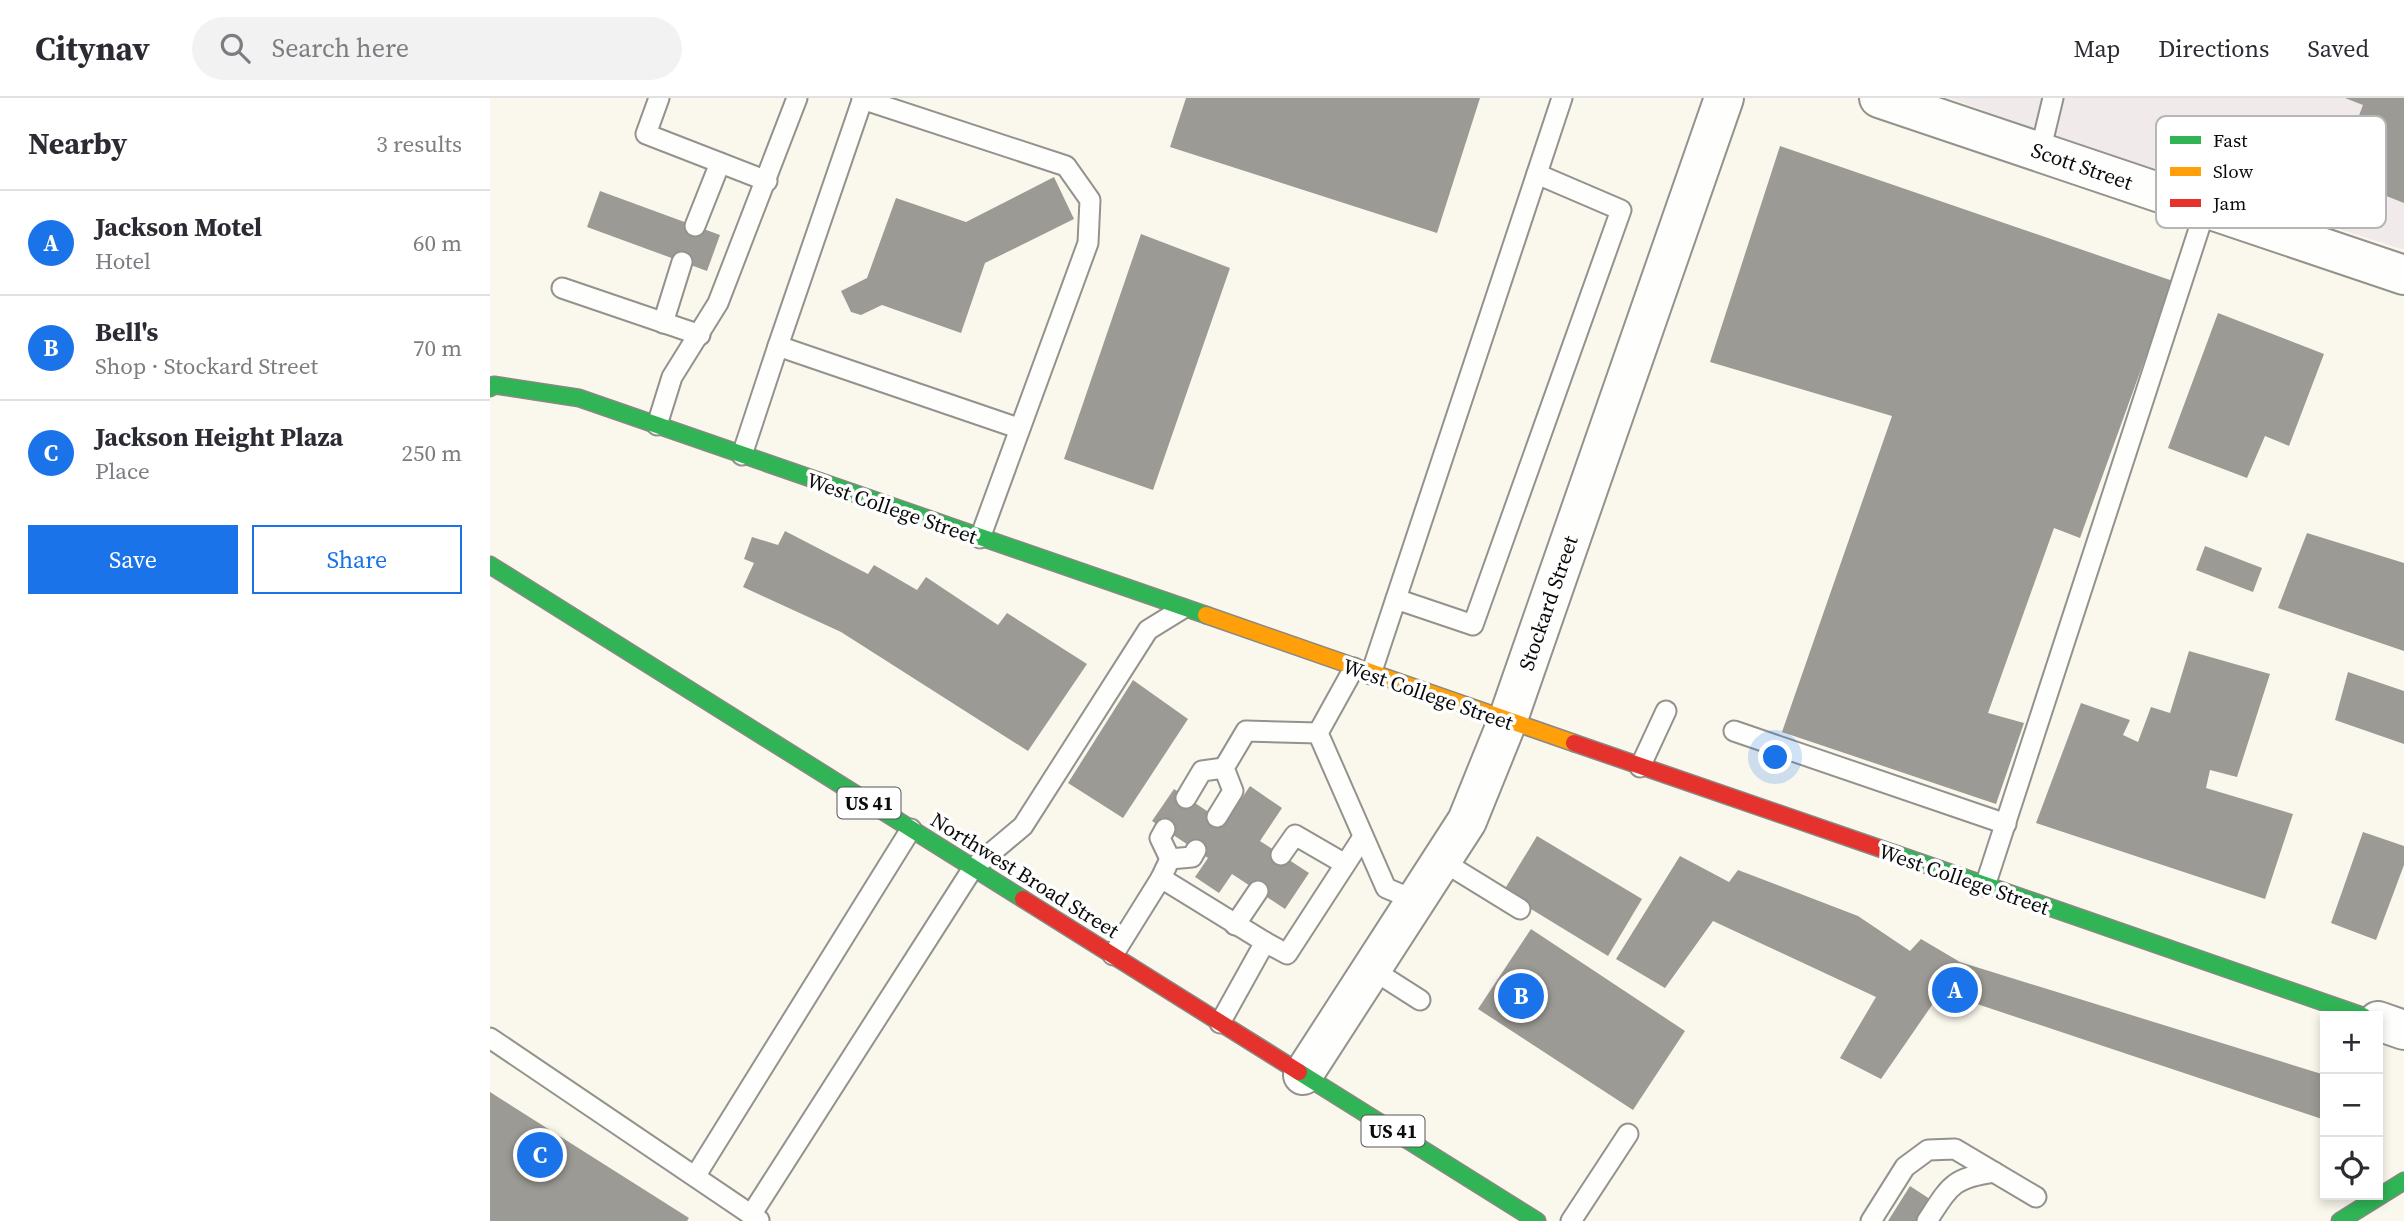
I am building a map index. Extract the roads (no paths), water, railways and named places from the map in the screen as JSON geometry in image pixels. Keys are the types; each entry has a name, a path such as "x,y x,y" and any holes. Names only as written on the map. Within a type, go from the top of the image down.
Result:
{"street":[{"name":"Stockard Street","path":"1303,1076 1467,821 1507,722 1724,98"},
{"name":"Scott Street","path":"1879,98 2156,191"},
{"name":"Scott Street","path":"2267,228 2404,275"},
{"name":"West College Street","path":"490,388 494,385 579,398 1507,722 2348,1011"},
{"name":"Northwest Broad Street","path":"490,565 1537,1221"},
{"path":"2383,1023 2404,1030"},
{"path":"2340,1221 2404,1181"}],"lane":[{"path":"659,98 646,134 767,181"},
{"path":"657,425 672,377 718,303 797,98"},
{"path":"1318,733 1363,671 1396,599 1562,98"},
{"path":"2040,152 2053,98"},
{"path":"742,455 863,99 1066,166 1090,200 1088,243 1018,428 980,538"},
{"path":"695,226 720,163"},
{"path":"1396,599 1473,625 1621,210 1537,174"},
{"path":"1985,886 2201,228"},
{"path":"663,323 682,262"},
{"path":"562,288 700,335"},
{"path":"778,346 1018,428"},
{"path":"490,1038 696,1175 755,1218 974,868 1023,826 1148,630 1182,609"},
{"path":"1640,767 1666,711"},
{"path":"1224,768 1246,731 1318,733"},
{"path":"1734,732 2006,824"},
{"path":"1318,733 1386,888 1417,901"},
{"path":"1186,798 1202,771 1224,768"},
{"path":"1217,817 1233,791 1224,768"},
{"path":"696,1175 911,829"},
{"path":"1165,829 1160,838 1170,859"},
{"path":"1281,855 1295,835 1345,864"},
{"path":"1161,878 1287,954 1363,837"},
{"path":"1170,859 1192,857 1196,850"},
{"path":"1113,955 1170,859"},
{"path":"1442,861 1520,909"},
{"path":"1235,925 1258,891"},
{"path":"1220,1023 1265,942"},
{"path":"1373,970 1420,1000"},
{"path":"1571,1221 1628,1134"},
{"path":"1871,1221 1905,1167 1928,1150 1955,1149 2036,1197"},
{"path":"1927,1221 1946,1192 1963,1177 1994,1172"}],"place":[{"name":"Jackson Motel","path":"1955,990"},
{"name":"Bell's","path":"1521,996"},
{"name":"Jackson Height Plaza","path":"540,1155"}]}
